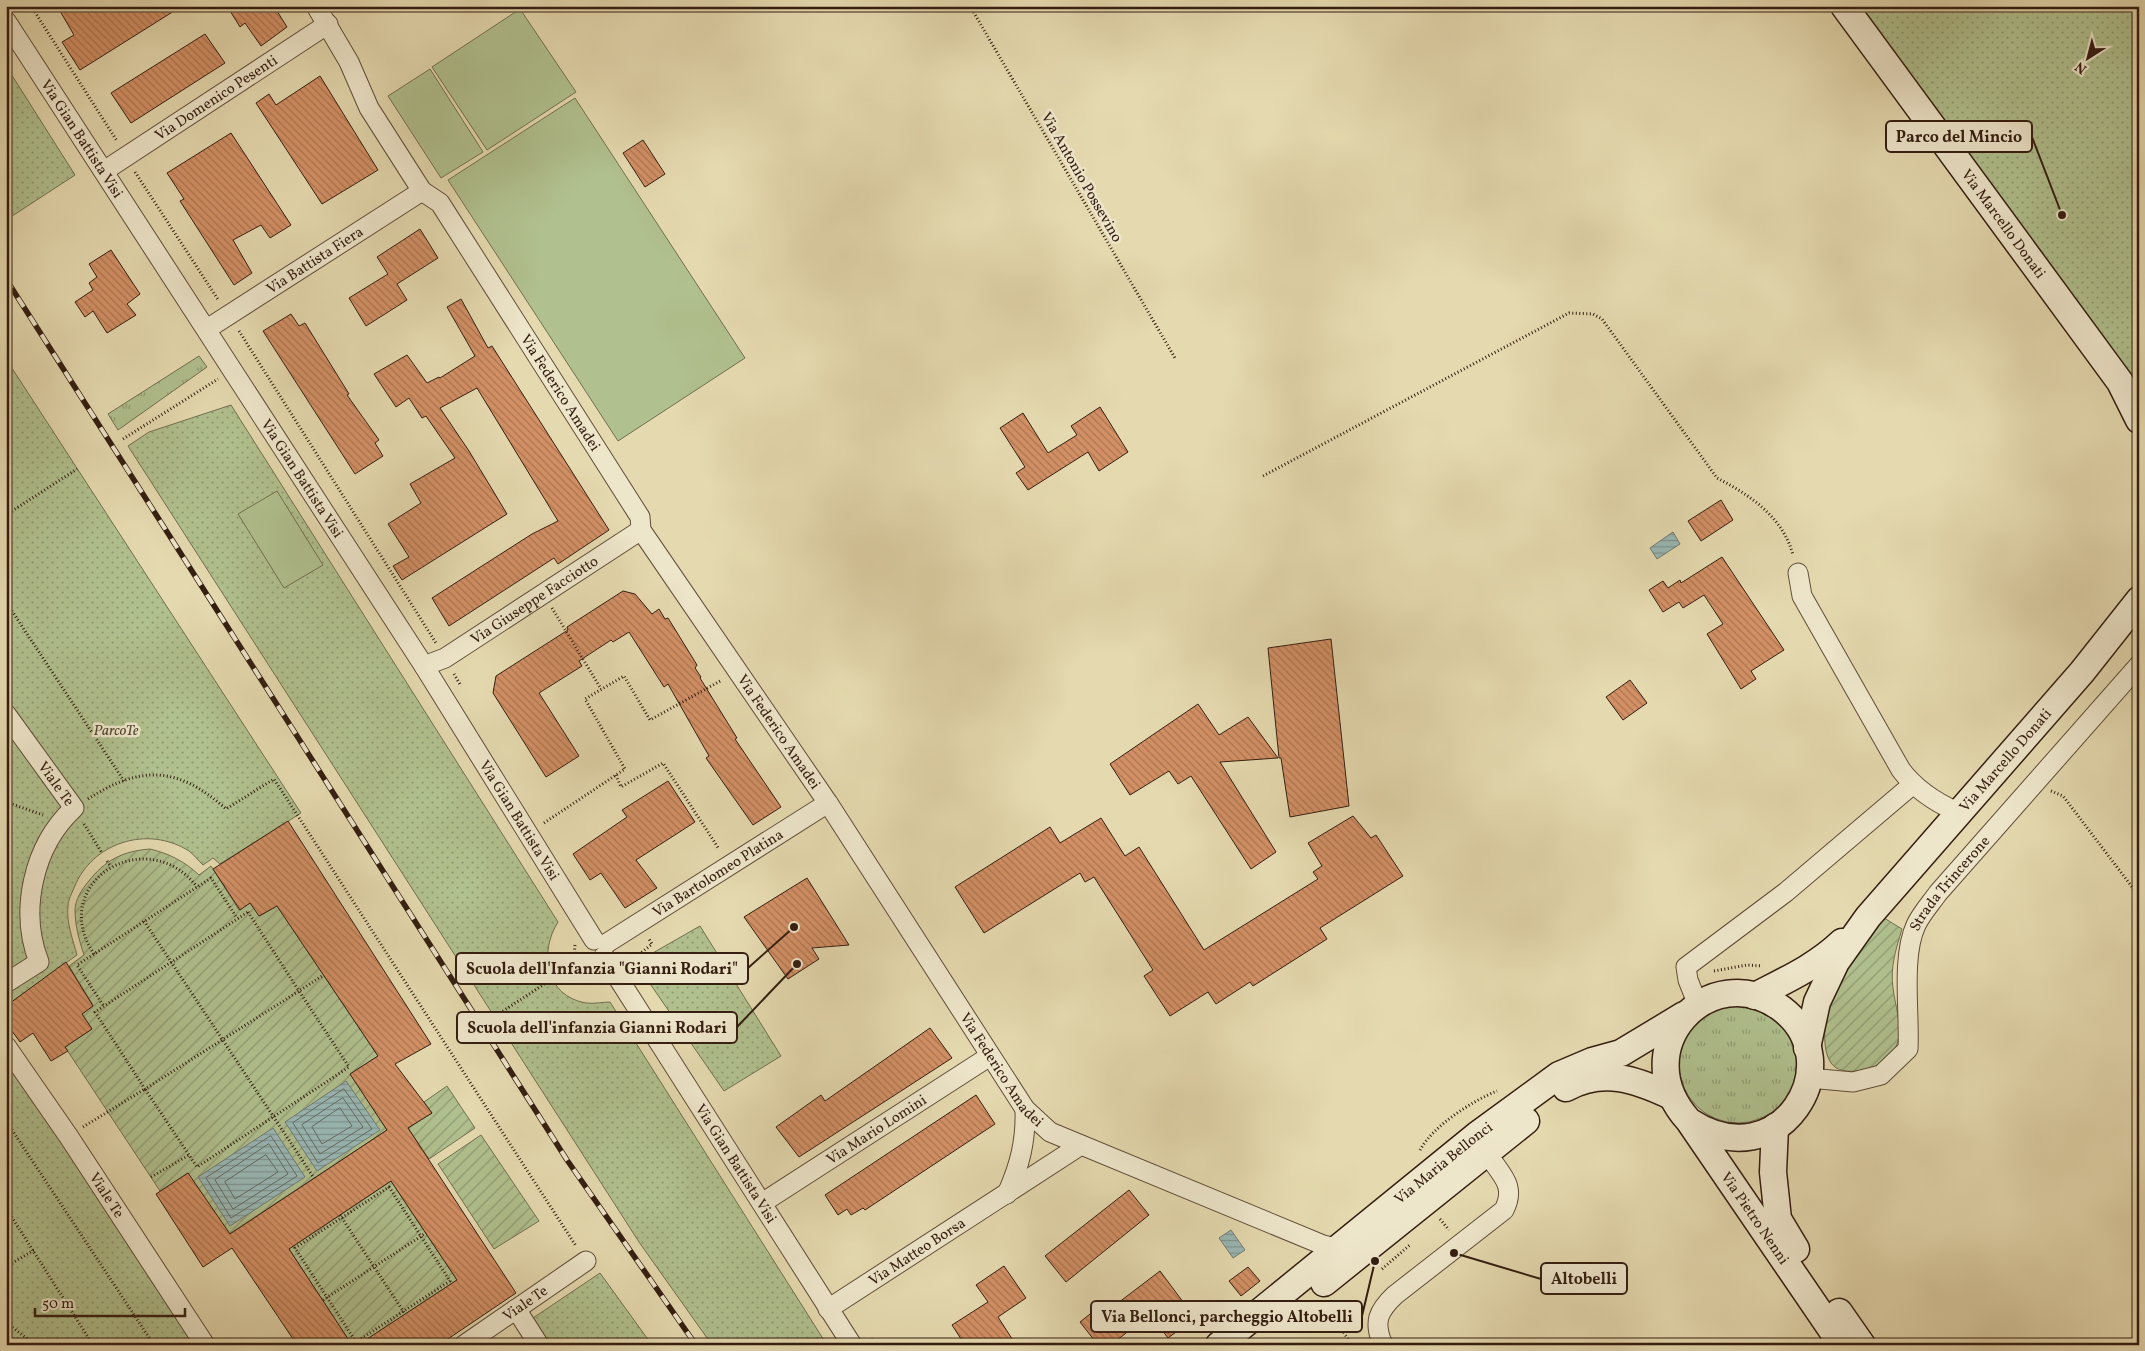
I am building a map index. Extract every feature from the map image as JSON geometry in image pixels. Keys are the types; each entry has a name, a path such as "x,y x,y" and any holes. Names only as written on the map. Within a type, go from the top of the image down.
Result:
{"street":[{"name":"Via Federico Amadei","path":"316,6 349,62 369,108 422,190 440,204 640,517 641,530 828,803 1025,1109 1050,1132 1337,1250"},
{"name":"Via Marcello Donati","path":"1844,6 2120,382 2139,420"},
{"name":"Via Gian Battista Visi","path":"6,21 221,350 424,666 852,1345"},
{"name":"Via Domenico Pesenti","path":"104,171 328,24"},
{"name":"Via Battista Fiera","path":"207,329 422,190"},
{"name":"Via Giuseppe Facciotto","path":"424,666 445,658 641,530"},
{"path":"1798,573 1802,596 1901,770 1912,785 1939,804 1958,812"},
{"name":"Via Marcello Donati","path":"1690,1121 1718,1136 1732,1138 1762,1134 1775,1128 1794,1111 1803,1096 1809,1078 1807,1048 1817,1002 1836,962 1868,917 2082,672 2139,600"},
{"name":"Strada Trincerone","path":"1809,1078 1853,1082 1881,1075 1908,1049 1910,1021 1906,991 1915,926 1938,892 2139,665"},
{"name":"Viale Te","path":"6,714 74,808 60,821 37,866 29,906 32,944 39,962 6,983"},
{"path":"1671,1096 1666,1079 1667,1047 1672,1034 1692,1009 1686,967 1786,892 1912,785"},
{"name":"Via Bartolomeo Platina","path":"602,947 828,803"},
{"name":"Via Marcello Donati","path":"1755,996 1802,972 1829,954 1868,917"},
{"name":"Via Marcello Donati","path":"1692,1009 1710,999 1730,994 1755,996 1770,1001 1783,1010 1797,1025 1807,1048"},
{"name":"Via Maria Bellonci","path":"1218,1345 1478,1135 1559,1075 1592,1061 1621,1053 1692,1009"},
{"name":"Viale Te","path":"6,1046 69,1137 205,1345"},
{"name":"Via Mario Lomini","path":"762,1203 990,1056"},
{"name":"Via Maria Bellonci","path":"1245,1345 1400,1224 1564,1089 1582,1080 1604,1077 1628,1078 1671,1096"},
{"name":"Via Pietro Nenni","path":"1671,1096 1690,1121 1842,1345"},
{"path":"1007,1194 1023,1152 1026,1135 1025,1109"},
{"name":"Via Pietro Nenni","path":"1775,1128 1773,1172 1778,1220 1805,1265 1862,1345"},
{"name":"Via Matteo Borsa","path":"828,1308 1081,1145"},
{"path":"1383,1345 1377,1331 1381,1308 1395,1294 1504,1210 1510,1198 1510,1188 1486,1152"},
{"path":"1337,1250 1353,1249 1378,1230 1400,1224"},
{"name":"Viale Te","path":"464,1345 586,1261"},
{"path":"516,1309 539,1345"}],"path":[{"name":"Via Antonio Possevino","path":"970,6 1176,358"},
{"path":"1263,476 1569,313 1593,314 1602,319 1717,478 1742,491 1772,516 1789,538 1798,573"},
{"path":"123,439 218,379 206,360 242,337"},
{"path":"6,516 77,469"},
{"path":"544,594 601,689"},
{"path":"6,602 124,781"},
{"path":"541,825 625,769 585,698 624,676 650,720 737,671"},
{"path":"616,775 621,787 663,763 730,865"},
{"path":"102,852 74,808 106,788 147,775 175,776 207,792 226,809 274,779 586,1261"},
{"path":"2035,784 2063,796 2139,896"},
{"path":"6,802 60,821"},
{"path":"94,954 84,937 80,910 92,886 111,867 135,858 158,860 191,880 197,887"},
{"path":"107,861 111,867"},
{"path":"103,1006 77,965 144,921 211,878 237,918"},
{"path":"248,912 349,1067 197,1167 144,1090 95,1012 237,918 248,912"},
{"path":"144,921 314,1178"},
{"path":"494,1017 578,962"},
{"path":"104,1114 322,976"},
{"path":"6,1121 154,1345"},
{"path":"151,1177 188,1155"},
{"path":"389,1187 421,1236 450,1281 404,1313 356,1342 325,1299 294,1248 341,1216 389,1187"},
{"path":"6,1208 94,1345"},
{"path":"341,1216 404,1313"},
{"path":"325,1299 426,1233"},
{"path":"6,1267 34,1250"},
{"path":"7,1323 35,1345"}],"green space":[{"path":"1830,6 2139,6 2139,423"},
{"path":"520,9 576,92 487,150 432,67"},
{"path":"6,66 75,175 6,220"},
{"path":"430,69 483,152 441,178 388,96"},
{"path":"575,98 745,358 618,441 448,180"},
{"path":"199,356 207,367 118,430 108,414"},
{"name":"ParcoTe","path":"6,359 301,813 220,864 213,858 203,865 189,851 173,843 156,839 139,839 123,842 107,849 82,872 69,901 69,925 77,955 6,1006"},
{"path":"231,405 558,922 552,934 548,959 554,982 562,992 572,999 586,1003 610,1002 827,1345 712,1345 639,1242 128,446 149,432"},
{"path":"277,491 323,565 284,588 238,514"},
{"path":"150,849 176,859 199,875 211,866 239,910 250,903 260,916 277,906 378,1056 350,1074 387,1130 229,1234 188,1173 160,1191 65,1047 92,1029 82,1014 93,1005 69,966 84,955 76,921 75,906 78,899 83,888 94,874 108,862 131,852"},
{"path":"1884,918 1902,929 1892,973 1899,1021 1898,1041 1890,1057 1877,1065 1851,1071 1836,1068 1831,1063 1827,1054 1825,1043 1828,1006 1835,984 1843,968 1854,953"},
{"path":"700,926 781,1056 724,1091 644,975 652,961 651,954"},
{"path":"1738,1005 1761,1010 1780,1022 1792,1041 1797,1064 1792,1087 1780,1106 1761,1118 1738,1123 1715,1118 1696,1106 1684,1087 1679,1064 1684,1041 1696,1022 1715,1010"},
{"path":"6,1059 195,1345 6,1345"},
{"path":"447,1086 475,1128 429,1159 408,1128 432,1113 424,1102"},
{"path":"481,1135 539,1221 494,1249 438,1164"},
{"path":"391,1181 457,1280 358,1345 352,1345 289,1249"},
{"path":"600,1273 652,1345 546,1345 530,1320"}],"water":[{"path":"1673,532 1680,544 1657,559 1650,548"},
{"path":"346,1081 380,1130 317,1171 285,1122"},
{"path":"273,1128 305,1177 230,1226 198,1177"},
{"path":"1231,1230 1245,1250 1233,1258 1219,1238"}],"building":[{"path":"57,6 182,6 80,70 62,42 74,35"},
{"path":"227,6 274,6 287,27 261,46 245,23 240,27"},
{"path":"205,34 225,63 131,123 111,93"},
{"path":"320,76 378,170 322,204 256,103 269,94 276,105"},
{"path":"231,133 291,225 270,238 261,225 233,240 252,273 234,285 180,201 184,199 167,173"},
{"path":"643,140 665,174 645,187 623,153"},
{"path":"420,229 438,258 397,284 407,300 366,326 349,298 388,274 377,257"},
{"path":"111,250 140,294 127,304 136,315 107,333 93,311 85,317 75,302 93,290 89,283 97,277 89,264"},
{"path":"461,299 488,348 492,346 609,530 558,564 554,558 449,626 432,598 532,534 558,521 477,388 440,408 469,451 507,514 402,580 393,566 409,557 388,524 421,503 410,484 455,458 426,416 422,418 409,398 396,407 374,374 407,355 427,383 440,378 475,356 447,307"},
{"path":"291,314 299,326 305,323 349,394 347,395 379,440 375,443 383,456 355,474 263,331"},
{"path":"1100,407 1128,452 1099,471 1088,452 1028,490 1016,473 1025,467 1000,428 1023,413 1048,453 1077,435 1071,426"},
{"path":"1721,500 1733,520 1701,541 1688,521"},
{"path":"1722,557 1784,650 1751,671 1756,679 1741,689 1707,634 1723,624 1704,595 1683,608 1679,602 1663,612 1649,590 1663,581 1668,588 1680,580 1681,583"},
{"path":"623,591 635,594 652,614 659,609 665,619 668,618 697,665 695,668 700,678 737,738 735,739 781,807 753,825 706,758 709,756 668,684 664,687 629,632 613,642 611,640 579,661 582,666 539,693 579,756 546,777 493,693 496,676 568,630 567,627"},
{"path":"1331,639 1349,806 1290,817 1281,758 1279,758 1268,648"},
{"path":"1630,680 1647,703 1623,720 1606,697"},
{"path":"1198,704 1219,735 1248,717 1278,758 1220,762 1276,852 1251,869 1191,776 1178,784 1169,771 1130,795 1110,764"},
{"path":"668,781 695,822 636,860 657,888 625,908 601,873 590,880 573,854 627,817 622,810"},
{"path":"1353,816 1371,838 1376,835 1403,876 1320,928 1327,939 1253,986 1250,982 1216,1004 1208,992 1170,1016 1144,976 1153,970 1094,877 1085,882 1080,873 984,933 955,887 1050,827 1060,843 1101,818 1125,856 1139,847 1204,950 1318,879 1313,872 1322,866 1308,843"},
{"path":"288,821 431,1044 395,1064 432,1113 408,1128 516,1293 439,1345 358,1345 457,1280 391,1181 289,1249 352,1345 297,1345 232,1248 203,1267 156,1194 188,1173 230,1234 387,1130 350,1074 378,1056 277,906 259,916 250,903 240,910 213,869"},
{"path":"807,878 849,945 812,948 819,959 788,979 744,917"},
{"path":"66,962 93,1006 82,1014 92,1029 65,1047 68,1051 51,1061 33,1033 20,1042 6,1023 6,1006"},
{"path":"930,1028 952,1058 799,1157 776,1127 821,1095 825,1101"},
{"path":"976,1095 995,1124 865,1210 863,1208 851,1215 847,1209 838,1215 825,1195"},
{"path":"1129,1190 1149,1215 1066,1282 1045,1256"},
{"path":"1004,1266 1026,1298 998,1317 1016,1345 965,1345 952,1325 988,1302 976,1285"},
{"path":"1248,1267 1260,1281 1241,1296 1229,1281"},
{"path":"1160,1271 1195,1318 1168,1338 1150,1314 1111,1345 1098,1345 1080,1322 1105,1302 1110,1309"}],"railway":[{"path":"6,279 567,1160 696,1345"}],"place":[{"name":"Parco del Mincio","path":"2062,215"},
{"name":"Scuola dell'Infanzia \"Gianni Rodari\"","path":"794,927"},
{"name":"Scuola dell'infanzia Gianni Rodari","path":"797,964"},
{"name":"Altobelli","path":"1454,1253"},
{"name":"Via Bellonci, parcheggio Altobelli","path":"1375,1261"}]}
